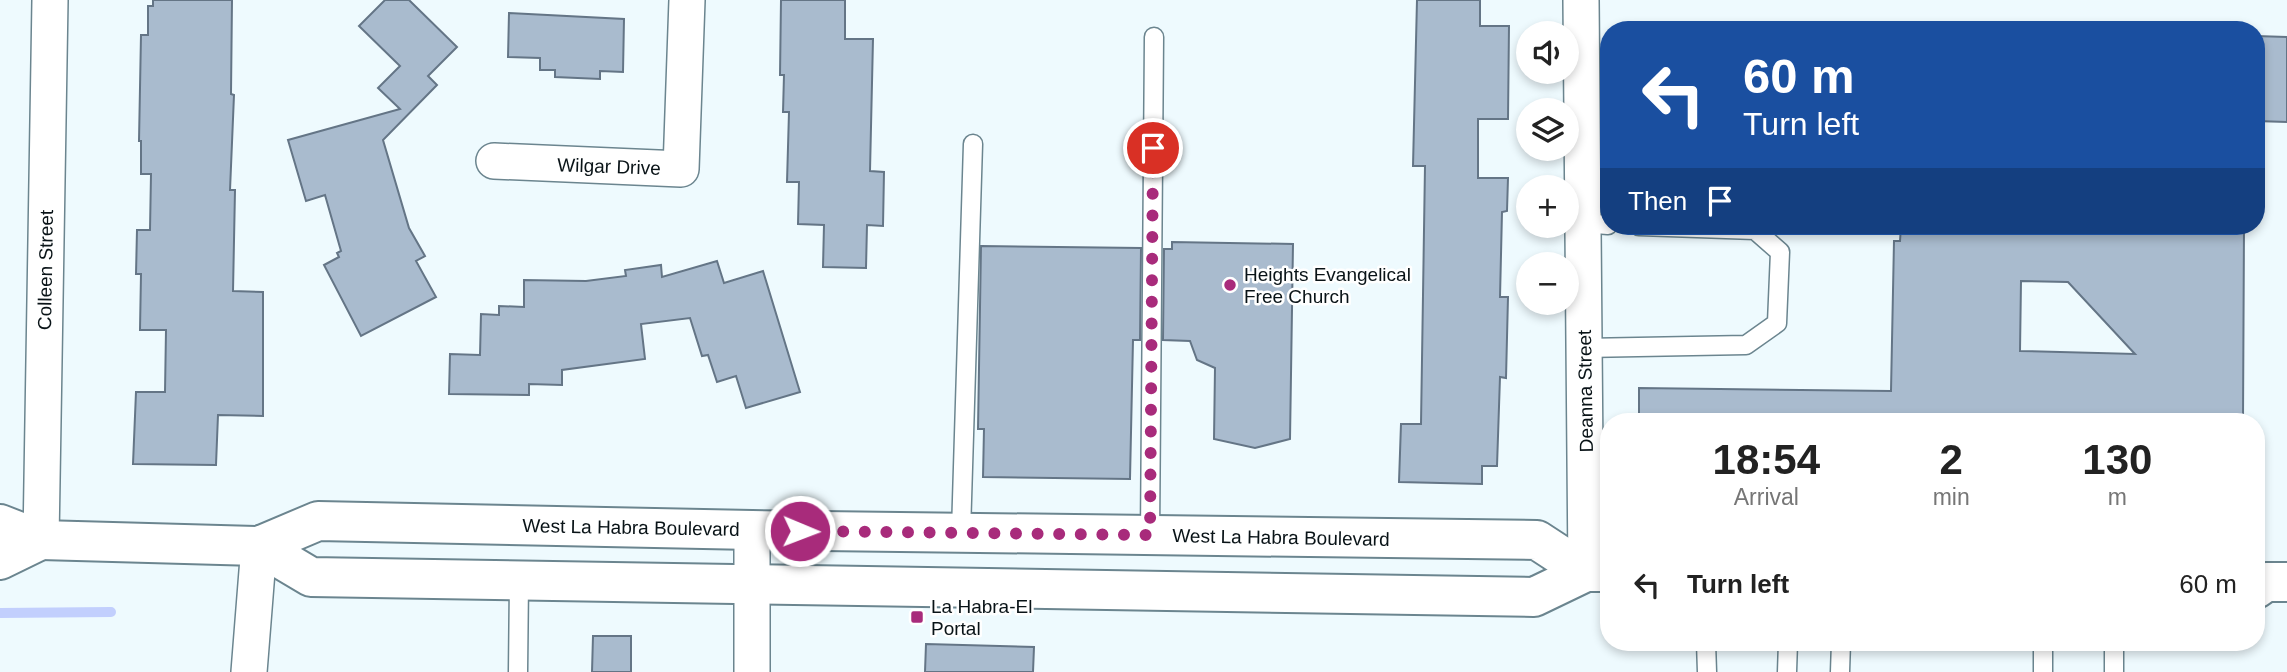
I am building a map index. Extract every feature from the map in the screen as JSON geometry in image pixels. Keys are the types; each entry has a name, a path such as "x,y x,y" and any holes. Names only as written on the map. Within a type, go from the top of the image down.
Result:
{"main road":[{"name":"West La Habra Boulevard","path":"0,524 41,540 259,546 318,521 752,530 1537,540 1597,572"},
{"name":"West La Habra Boulevard","path":"0,560 41,540"},
{"name":"West La Habra Boulevard","path":"259,546 311,577 1534,597 1597,572"}],"street":[{"name":"Colleen Street","path":"41,540 50,0"},
{"name":"Wilgar Drive","path":"494,161 681,169 687,0"},
{"name":"Deanna Street","path":"1581,0 1596,224 1584,348 1597,572"},
{"path":"752,530 752,672"},
{"path":"249,672 259,546"}],"lane":[{"path":"1150,535 1154,37"},
{"path":"961,533 973,144"},
{"path":"1584,348 1746,345 1777,323 1780,252 1761,235"},
{"path":"518,672 519,581"},
{"path":"1706,651 1707,672"},
{"path":"1787,672 1788,651"},
{"path":"1840,672 1841,651"},
{"path":"2043,651 2043,672"},
{"path":"2114,651 2114,672"}],"building":[{"path":"153,0 232,0 231,94 234,95 230,190 235,190 233,291 263,292 263,416 218,415 216,465 133,464 136,392 165,392 166,330 140,330 141,274 136,274 137,230 150,230 151,174 141,174 139,141 141,35 148,35 148,6 153,6"},
{"path":"385,0 409,0 457,47 428,76 437,85 383,140 409,228 425,256 416,261 436,297 361,336 324,265 339,257 337,253 341,251 325,195 306,201 288,140 400,109 378,88 400,66 359,26"},
{"path":"781,0 845,0 845,39 873,39 870,171 884,172 883,226 867,225 866,268 823,267 824,225 798,224 799,182 787,182 789,112 783,112 784,75 780,75"},
{"path":"1417,0 1480,0 1480,26 1509,26 1508,119 1478,119 1478,178 1508,178 1507,211 1502,212 1500,297 1508,297 1506,378 1500,377 1497,466 1482,466 1482,484 1399,482 1401,424 1421,424 1425,166 1413,166"},
{"path":"509,13 624,19 623,72 600,71 600,79 555,77 555,70 540,70 540,58 508,57"},
{"path":"2265,36 2287,37 2287,122 2265,121"},
{"path":"1900,235 2244,235 2243,413 1639,413 1639,388 1891,391 1894,241 1900,241","holes":["2021,281 2068,282 2135,354 2020,351"]},
{"path":"1172,242 1293,244 1290,439 1255,448 1214,439 1215,368 1197,360 1190,341 1163,340 1164,249 1172,249"},
{"path":"981,246 1141,248 1140,340 1133,340 1130,479 983,477 984,429 978,429"},
{"path":"717,261 724,283 763,271 800,392 746,408 736,376 717,382 708,355 702,356 690,318 641,324 645,359 562,370 562,385 529,384 529,395 449,394 450,354 480,355 481,314 499,315 499,306 524,307 524,280 586,281 626,276 625,270 661,265 662,277"},
{"path":"593,636 631,636 631,672 592,672"},
{"path":"926,644 1034,647 1033,672 925,672"}],"waterway":[{"path":"0,613 111,612"}],"place":[{"name":"Heights Evangelical Free Church","path":"1230,285"},
{"name":"La Habra-El Portal","path":"917,617"}],"route":[{"path":"800,531 1150,535 1153,148"}]}
